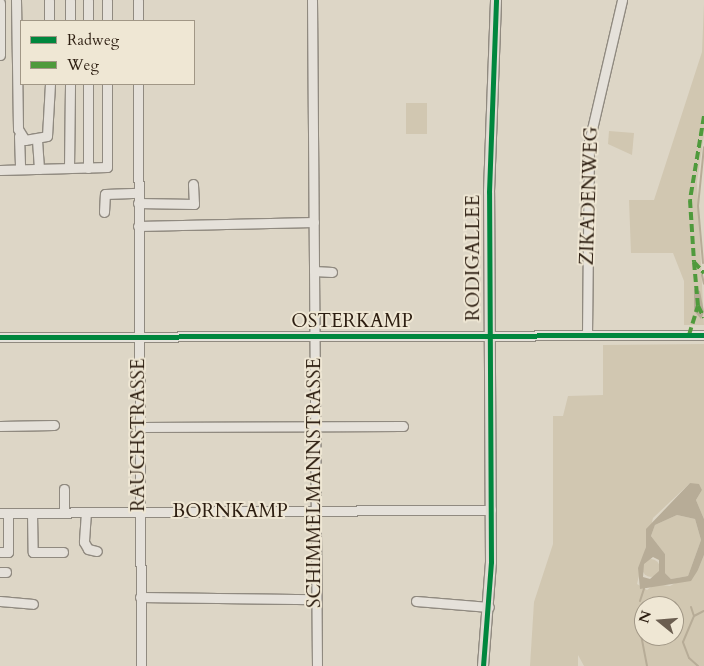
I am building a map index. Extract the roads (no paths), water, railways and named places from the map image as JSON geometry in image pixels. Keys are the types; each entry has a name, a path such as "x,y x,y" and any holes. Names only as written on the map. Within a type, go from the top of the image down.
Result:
{"main road":[{"name":"RODIGALLEE","path":"483,666 489,606 491,510 490,336 496,0"}],"street":[{"path":"16,0 20,170"},
{"path":"49,0 49,20"},
{"path":"70,0 70,20"},
{"path":"88,0 88,20"},
{"path":"107,0 107,20"},
{"path":"138,0 138,20"},
{"name":"SCHIMMELMANNSTRASSE","path":"312,0 317,666"},
{"name":"ZIKADENWEG","path":"587,335 590,137 622,0"},
{"path":"0,3 0,55"},
{"path":"19,136 37,140 48,136 50,128 50,85"},
{"path":"69,168 70,85"},
{"path":"88,85 88,168"},
{"path":"0,170 107,167 107,85"},
{"name":"RAUCHSTRASSE","path":"138,85 141,666"},
{"path":"37,140 39,169"},
{"path":"138,203 194,204 193,184"},
{"path":"104,212 105,194 139,193"},
{"path":"138,226 314,222"},
{"path":"314,271 332,272"},
{"name":"OSTERKAMP","path":"0,337 704,335"},
{"path":"0,426 54,425"},
{"path":"140,427 404,426"},
{"path":"64,489 64,512"},
{"name":"BORNKAMP","path":"4,513 491,510"},
{"path":"86,512 84,542 88,549 97,550"},
{"path":"0,552 8,552 4,513"},
{"path":"32,513 33,552 63,552"},
{"path":"140,597 316,598"},
{"path":"0,601 33,604"},
{"path":"416,601 489,606"}],"waterway":[{"path":"703,263 698,206 704,147"},
{"path":"702,275 704,284"},
{"path":"642,596 644,589"},
{"path":"691,607 694,616"},
{"path":"698,666 689,658 683,642 694,616 704,611"},
{"path":"643,646 647,666"}]}
